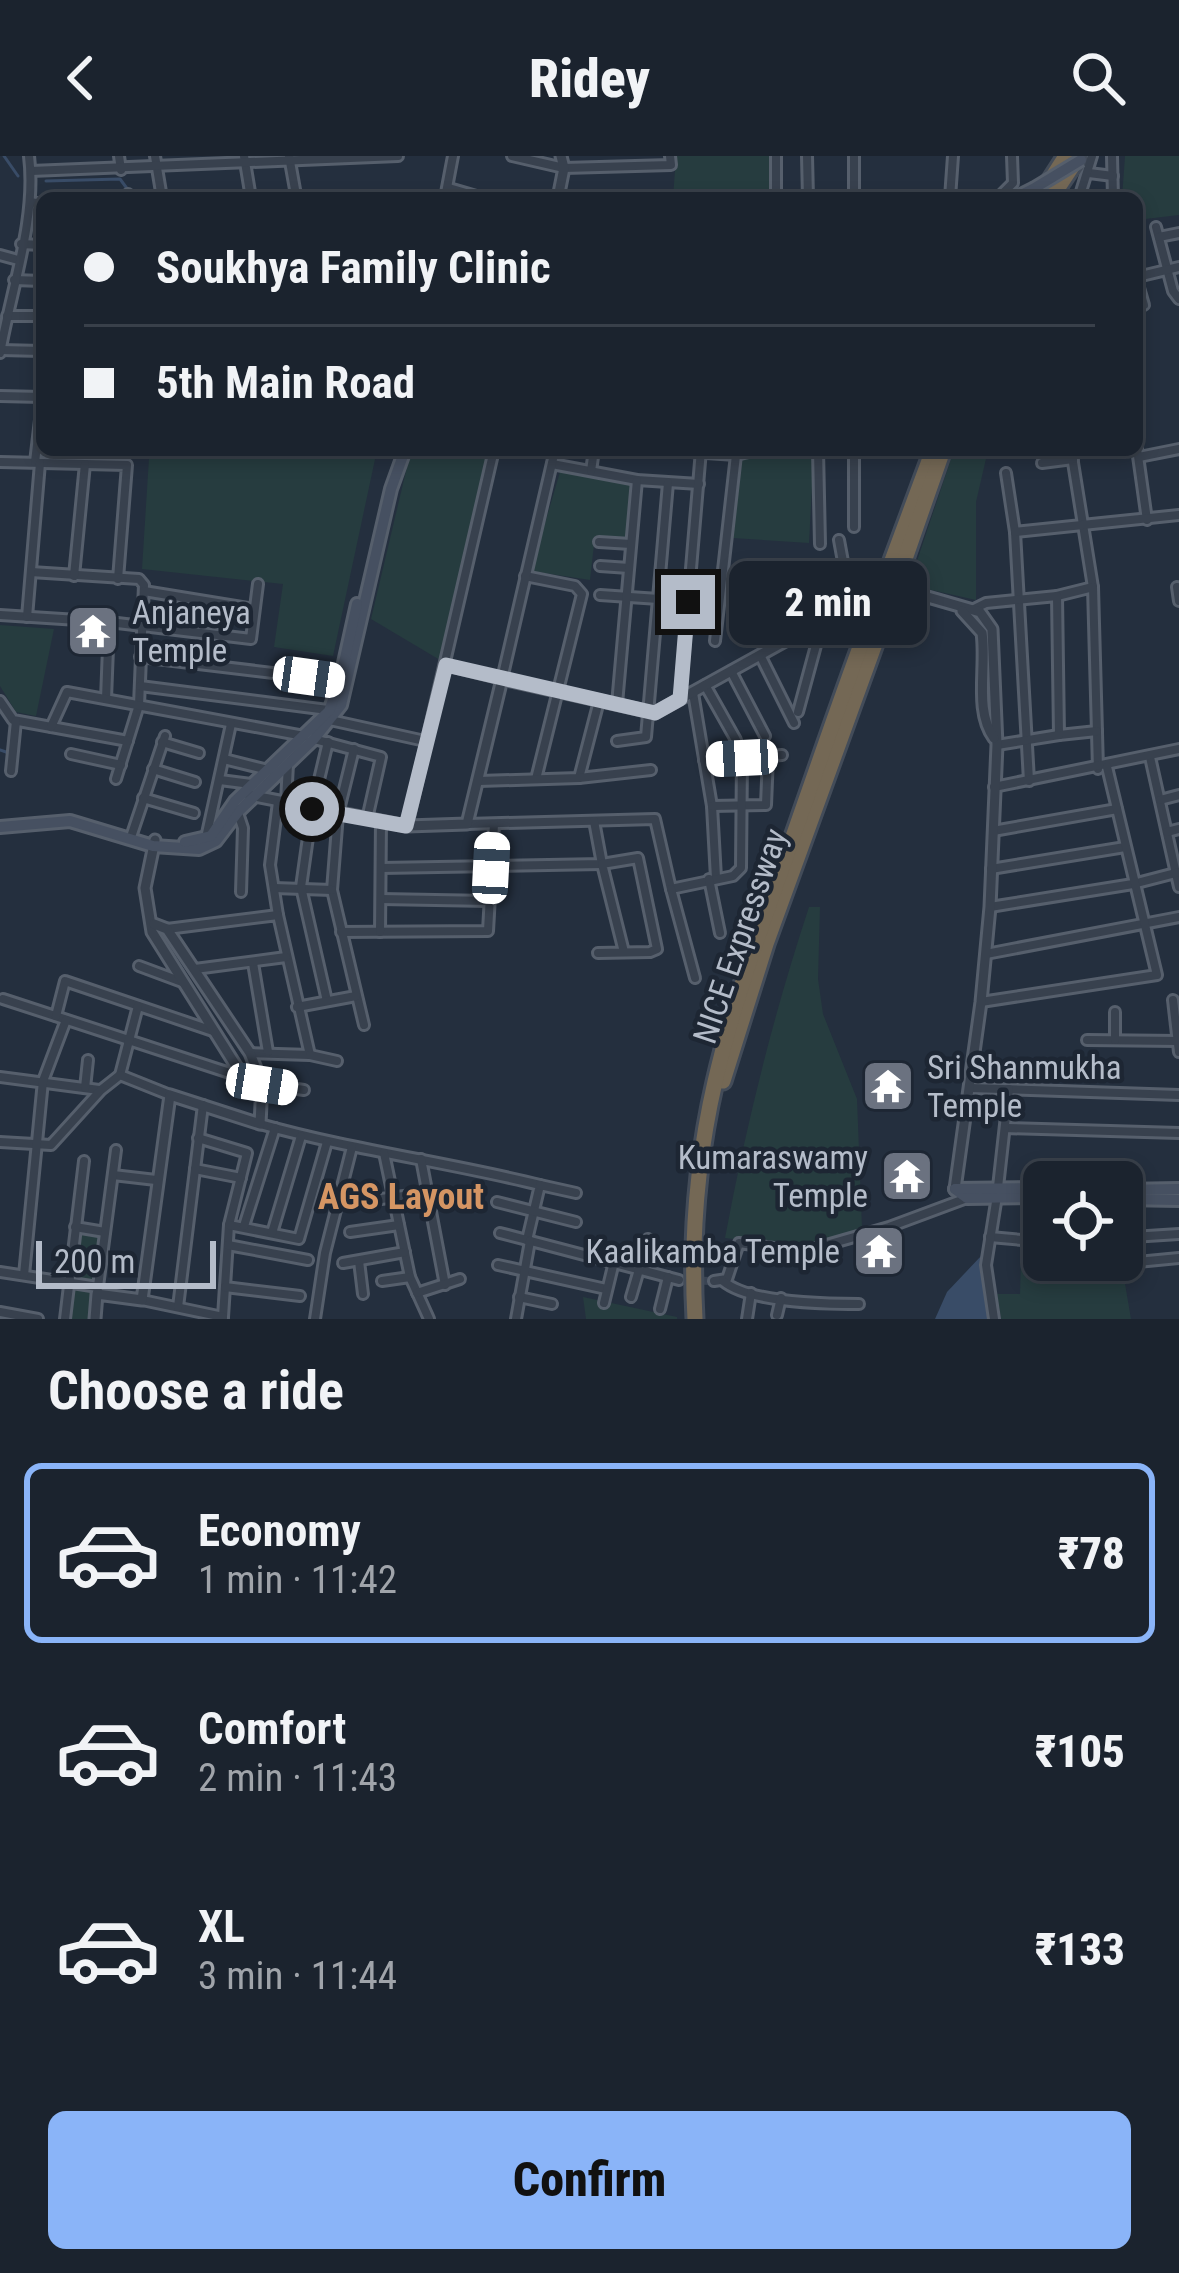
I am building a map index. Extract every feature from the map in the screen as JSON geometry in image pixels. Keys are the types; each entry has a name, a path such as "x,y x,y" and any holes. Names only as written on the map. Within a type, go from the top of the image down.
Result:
{"highway":[{"path":"1037,192 1081,157"},
{"path":"1055,192 1081,157"},
{"name":"NICE Expressway","path":"892,581 931,456"},
{"name":"NICE Expressway","path":"695,1319 697,1175 724,1031 942,456"},
{"name":"NICE Expressway","path":"705,1319 707,1176 722,1085 878,615"}],"main road":[{"path":"330,715 380,501 399,456"},
{"path":"0,825 78,817 154,843 206,840 245,798 288,763 345,693 399,456"},
{"path":"0,825 70,821 154,843 208,848 268,770 310,738"},
{"path":"1143,1190 1179,1189"},
{"path":"955,1190 1023,1192"},
{"path":"955,1190 968,1198 998,1191"},
{"path":"1143,1199 1179,1200"}],"street":[{"path":"29,156 30,202 0,351 36,351"},
{"path":"75,156 77,171"},
{"path":"119,156 121,170"},
{"path":"155,156 161,192"},
{"path":"31,172 394,156"},
{"path":"447,192 453,156"},
{"path":"512,156 671,165 670,156"},
{"path":"776,156 776,192"},
{"path":"807,156 808,192"},
{"path":"854,156 854,192"},
{"path":"950,192 952,156"},
{"path":"1004,192 1013,183 1012,156"},
{"path":"1112,156 1113,192"},
{"path":"1081,157 1089,173 1081,192"},
{"path":"290,159 296,192"},
{"path":"245,160 250,192"},
{"path":"559,192 562,162"},
{"path":"1089,173 1113,176"},
{"path":"30,202 36,203"},
{"path":"1179,233 1157,232 1179,299"},
{"path":"21,244 36,244"},
{"path":"0,255 18,260"},
{"path":"1143,277 1179,267"},
{"path":"14,280 36,281"},
{"path":"7,316 36,316"},
{"path":"0,396 36,399"},
{"path":"1143,453 1179,448"},
{"path":"27,617 38,456"},
{"path":"406,826 493,456"},
{"path":"467,824 553,456"},
{"path":"591,472 593,456"},
{"path":"680,699 701,456"},
{"path":"715,641 736,456"},
{"path":"818,456 820,544"},
{"path":"854,456 854,527"},
{"path":"1042,463 1065,456"},
{"path":"981,1001 1157,975 1103,768 1097,731 1093,587 1072,456"},
{"path":"1138,456 1147,520"},
{"path":"0,462 124,463 118,579"},
{"path":"74,576 85,464"},
{"path":"552,464 637,480 699,484"},
{"path":"1006,473 1015,532 1029,781"},
{"path":"617,704 637,480"},
{"path":"617,741 646,737 668,482"},
{"path":"1015,532 1179,515"},
{"path":"839,540 854,589"},
{"path":"599,542 631,544"},
{"path":"601,566 629,568"},
{"path":"31,572 139,579 144,591 139,705 116,779"},
{"path":"525,576 580,589 536,779"},
{"path":"446,665 655,713 824,616 854,589 892,581 967,614 982,633 984,713 996,743"},
{"path":"0,615 250,639 258,584"},
{"path":"973,610 1093,587"},
{"path":"1177,587 1179,602"},
{"path":"144,591 254,609"},
{"path":"600,595 688,602"},
{"path":"1057,596 1058,735"},
{"path":"946,604 985,615 992,629 996,743 986,954 955,1190"},
{"path":"798,712 824,616"},
{"path":"106,699 110,622"},
{"path":"760,655 794,723"},
{"path":"140,657 340,681"},
{"path":"731,671 766,736"},
{"path":"705,685 736,740"},
{"path":"140,686 330,715 425,741"},
{"path":"51,727 67,692 378,755 382,760 367,819"},
{"path":"693,693 712,806 712,879 720,933"},
{"path":"579,778 599,700"},
{"path":"0,701 16,721 128,741"},
{"path":"10,770 16,721"},
{"path":"206,840 231,724"},
{"path":"996,743 1097,731"},
{"path":"131,834 164,739 199,753"},
{"path":"327,1001 301,887 328,742"},
{"path":"354,749 338,814 332,890 364,1025"},
{"path":"994,787 1179,749"},
{"path":"71,754 121,765"},
{"path":"704,760 782,755"},
{"path":"712,806 766,805 768,756"},
{"path":"1150,757 1179,887"},
{"path":"671,889 740,871 742,758"},
{"path":"224,759 268,770"},
{"path":"288,763 290,776 270,865 310,1055"},
{"path":"153,769 195,782"},
{"path":"479,781 651,770"},
{"path":"220,780 245,798"},
{"path":"1160,800 1179,795"},
{"path":"143,798 194,813"},
{"path":"215,798 282,803 406,826 655,819 695,978"},
{"path":"241,892 245,798"},
{"path":"993,831 1117,809"},
{"path":"380,932 381,821"},
{"path":"594,821 624,952"},
{"path":"341,932 488,931 494,824"},
{"path":"1167,832 1179,830"},
{"path":"154,843 145,888 152,932 243,1077"},
{"path":"991,869 1125,847"},
{"path":"381,868 491,868 638,859 657,950 598,953"},
{"path":"990,908 1177,872"},
{"path":"274,888 332,890"},
{"path":"381,899 490,901"},
{"path":"154,924 167,929 278,915"},
{"path":"986,954 1179,917"},
{"path":"167,929 250,1053 262,1084 260,1124"},
{"path":"195,969 286,957"},
{"path":"253,963 268,1052"},
{"path":"139,966 184,982"},
{"path":"24,1275 43,1081 61,1018 65,981 215,1032"},
{"path":"297,1007 356,996"},
{"path":"4,999 262,1084 304,1090"},
{"path":"1173,1000 1179,1052"},
{"path":"0,1142 51,1145 120,1076 138,1006"},
{"path":"1115,1012 1115,1040"},
{"path":"1087,1040 1178,1041"},
{"path":"250,1053 337,1061"},
{"path":"86,1088 88,1060"},
{"path":"120,1076 301,1136 576,1193"},
{"path":"0,1080 101,1090"},
{"path":"970,1088 1179,1095"},
{"path":"994,1319 986,1264 1009,1089"},
{"path":"142,1300 170,1094"},
{"path":"178,1307 202,1105"},
{"path":"244,1226 275,1128"},
{"path":"1005,1128 1179,1133"},
{"path":"272,1233 301,1136"},
{"path":"0,1272 224,1318 229,1225 247,1154 198,1138"},
{"path":"229,1225 298,1239 327,1142"},
{"path":"315,1319 352,1147"},
{"path":"94,1319 116,1150"},
{"path":"384,1154 410,1277 428,1319"},
{"path":"421,1159 445,1285"},
{"path":"65,1319 84,1161"},
{"path":"195,1168 241,1178"},
{"path":"113,1175 156,1180"},
{"path":"515,1319 540,1185"},
{"path":"358,1202 447,1196"},
{"path":"859,1304 751,1293 718,1280 727,1279 739,1244 802,1252 968,1198"},
{"path":"497,1202 576,1222"},
{"path":"350,1232 399,1226"},
{"path":"75,1228 106,1232"},
{"path":"500,1233 674,1278 660,1309"},
{"path":"1143,1236 1179,1234"},
{"path":"990,1237 1023,1240"},
{"path":"631,1297 648,1239"},
{"path":"227,1245 308,1260"},
{"path":"343,1263 405,1252"},
{"path":"1143,1261 1179,1258"},
{"path":"359,1261 363,1294"},
{"path":"604,1303 614,1262"},
{"path":"498,1264 606,1289"},
{"path":"382,1281 410,1277"},
{"path":"417,1293 460,1280"},
{"path":"225,1287 301,1296"},
{"path":"747,1319 751,1293"},
{"path":"519,1298 552,1304"},
{"path":"777,1316 782,1298"},
{"path":"0,1312 38,1319"}],"green space":[{"path":"676,156 771,156 770,192 673,192"},
{"path":"1125,156 1179,156 1179,215 1143,219 1143,192 1122,192"},
{"path":"114,456 376,456 333,656 274,647 283,584 142,569 149,458"},
{"path":"410,456 490,456 440,660 371,619"},
{"path":"814,456 809,543 733,538 741,458"},
{"path":"952,456 987,456 976,502 976,600 909,585"},
{"path":"560,472 632,485 626,537 595,536 590,580 531,571"},
{"path":"0,625 54,629 36,716 16,712 0,686"},
{"path":"809,907 820,907 818,979 823,1014 857,1099 862,1228 802,1247 725,1238 761,1071"},
{"path":"78,1232 101,1236 92,1319 70,1319"},
{"path":"1021,1260 1023,1281 1125,1281 1131,1319 1001,1319 997,1294 1020,1294"},
{"path":"583,1297 677,1317 677,1319 586,1319"}],"water":[{"path":"982,1255 991,1319 935,1319 947,1292"}],"waterway":[{"path":"4,156 18,176"},
{"path":"46,181 120,179 130,192"},
{"path":"0,750 9,753"}],"tunnel":[{"path":"679,1280 714,1281"}],"place":[{"name":"Anjaneya Temple","path":"93,631"},
{"name":"Sri Shanmukha Temple","path":"888,1086"},
{"name":"Kumaraswamy Temple","path":"907,1176"},
{"name":"Kaalikamba Temple","path":"879,1251"}],"district":[{"name":"AGS Layout","path":"401,1197"}],"route":[{"path":"312,809 406,826 446,665 655,713 680,699 688,602"}]}
